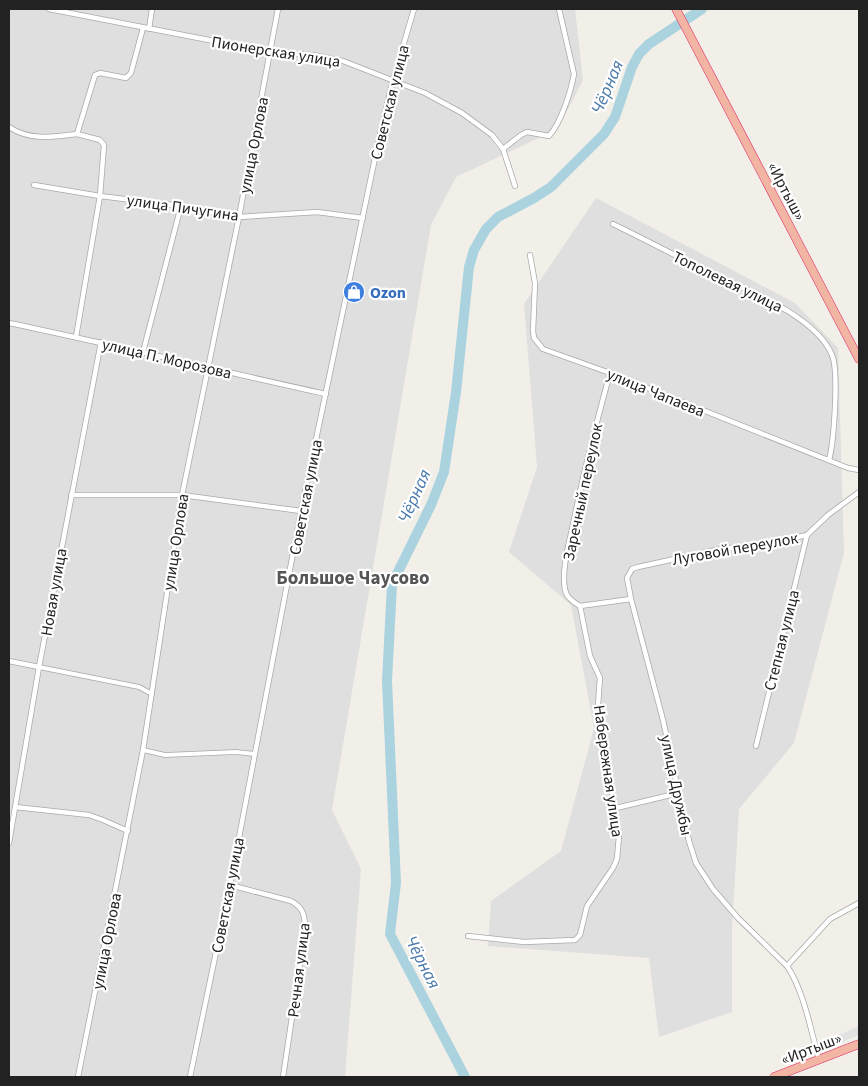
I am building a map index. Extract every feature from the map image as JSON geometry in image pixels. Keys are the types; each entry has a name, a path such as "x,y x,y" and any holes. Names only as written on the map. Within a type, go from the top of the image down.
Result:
{"highway":[{"name":"«Иртыш»","path":"676,9 859,359"},
{"name":"«Иртыш»","path":"774,1077 859,1044"}],"street":[{"name":"Пионерская улица","path":"49,9 271,52 313,55 343,61 425,93 462,113 492,135 503,149 515,186"},
{"path":"149,29 152,9"},
{"name":"улица Орлова","path":"78,1077 143,750 182,495 239,216 278,9"},
{"name":"Советская улица","path":"190,1077 230,885 301,511 379,139 393,80 414,9"},
{"path":"503,149 527,132 549,136 563,109 574,74 559,9"},
{"path":"77,134 95,75 100,72 126,78 131,74 143,28"},
{"path":"9,126 19,133 48,138 77,134 100,140 104,145 100,196 76,337"},
{"name":"улица Пичугина","path":"34,185 239,216 317,212 363,218"},
{"path":"143,352 180,206"},
{"name":"Тополевая улица","path":"613,224 787,310 818,335 832,354 834,362 832,448 829,460"},
{"name":"улица Чапаева","path":"530,255 535,283 533,331 534,338 543,349 610,373 848,468 859,470"},
{"name":"улица П. Морозова","path":"9,323 101,342 326,394"},
{"name":"Новая улица","path":"9,843 39,667 101,342"},
{"name":"Заречный переулок","path":"580,606 566,594 565,569 587,458 610,373"},
{"name":"Луговой переулок","path":"629,573 632,569 638,567 716,550 774,542 807,535 828,515 859,492"},
{"path":"71,495 182,495 301,511"},
{"name":"Степная улица","path":"756,746 807,535"},
{"name":"улица Дружбы","path":"629,573 627,578 631,599 663,720 693,854 702,874 738,918 787,966"},
{"path":"580,606 631,599"},
{"name":"Набережная улица","path":"468,936 524,942 575,940 580,935 587,906 617,859 619,836 616,808 598,705 600,678 590,656 580,606"},
{"path":"9,661 139,688 152,694"},
{"path":"143,750 165,755 236,752 255,754"},
{"path":"616,808 679,793"},
{"path":"15,807 89,815 128,831"},
{"name":"Речная улица","path":"230,885 292,901 300,906 304,914 305,930 283,1077"},
{"path":"819,1060 802,1001 794,978 787,966 830,919 859,902"}],"shaded area":[{"path":"9,9 575,9 583,80 558,129 456,177 431,225 332,810 361,869 345,1077 9,1077"},
{"path":"596,198 795,303 838,348 844,553 794,743 739,809 732,929 732,1012 659,1037 649,958 488,946 491,901 561,851 594,728 571,605 509,552 537,467 524,304"},
{"path":"859,1026 859,1035 833,1046 830,1039"}],"waterway":[{"name":"Чёрная","path":"465,1077 390,934 396,883 387,681 392,584 431,505 444,472 456,392 469,267 474,250 486,229 498,217 551,187 604,134 615,117 632,67 639,54 649,44 702,9"}],"place":[{"name":"Ozon","path":"354,292"}],"district":[{"name":"Большое Чаусово","path":"353,577"}]}
